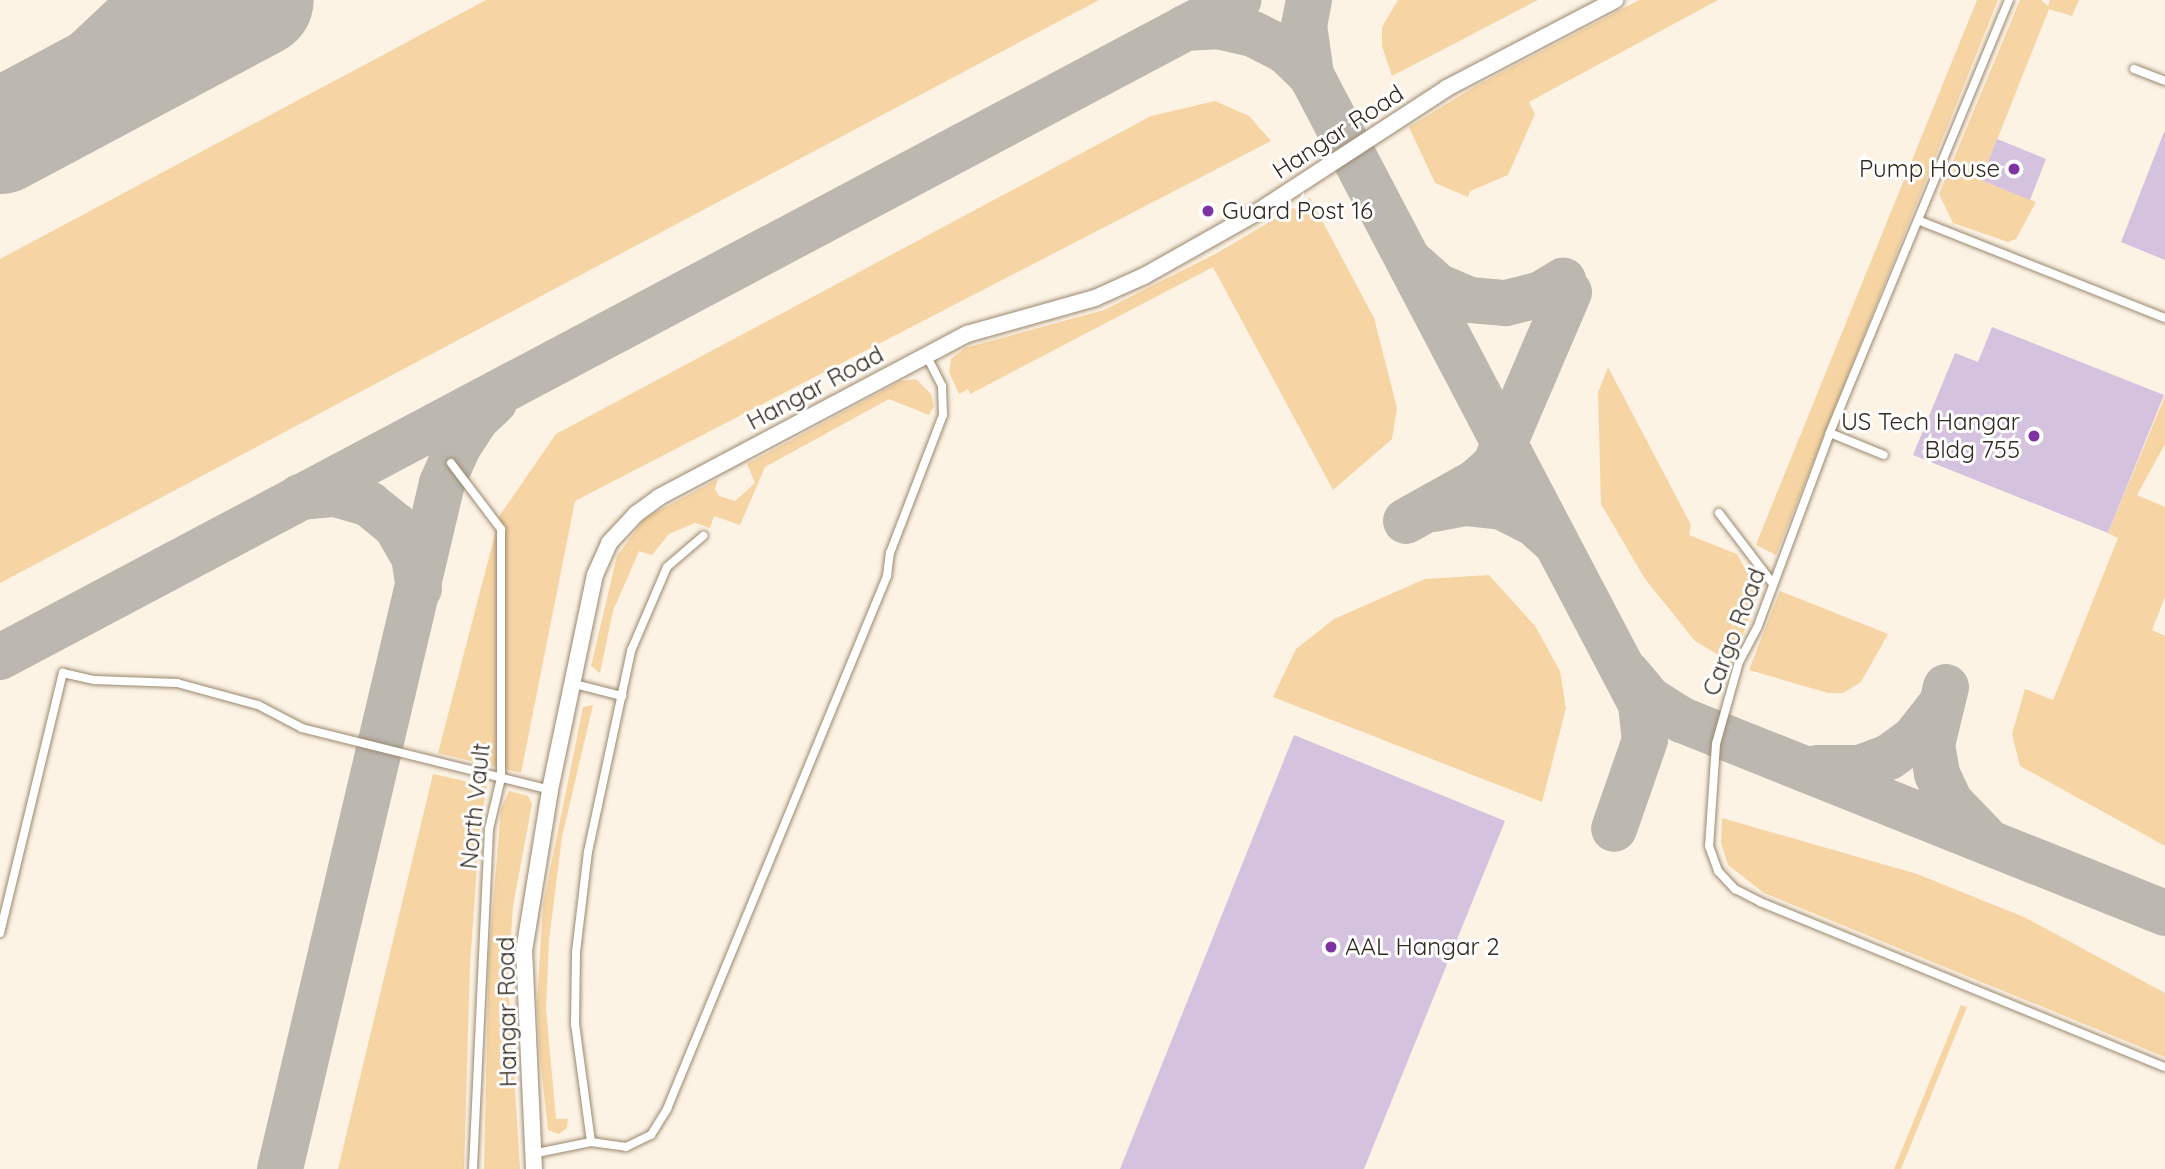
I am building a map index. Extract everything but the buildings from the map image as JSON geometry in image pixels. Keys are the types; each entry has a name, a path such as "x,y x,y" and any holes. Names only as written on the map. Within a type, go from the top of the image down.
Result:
{"street":[{"name":"Hangar Road","path":"533,1161 524,951 550,790 594,575 610,543 636,514 659,497 967,334 1095,298 1144,276 1254,214 1447,88 1615,0"}],"lane":[{"name":"Cargo Road","path":"2009,0 1920,221 1830,433 1773,584 1738,662 1716,744 1709,846 1718,871 1735,889 1760,902 2165,1067"},
{"path":"2134,69 2165,81"},
{"path":"1920,221 2165,318"},
{"path":"533,1161 591,1142 626,1147 651,1135 667,1109 887,576 890,553 943,415 942,386 926,355"},
{"path":"1830,433 1884,455"},
{"name":"North Vault","path":"451,463 501,529 501,778 489,829 473,1169"},
{"path":"1719,513 1773,584"},
{"path":"591,1142 575,1024 576,952 588,852 631,651 667,567 703,536"},
{"path":"0,933 63,673 94,680 177,683 258,705 302,728 550,790"},
{"path":"572,683 622,696"}],"shaded area":[{"path":"0,0 2165,0 2165,1169 0,1169"},
{"path":"486,0 1099,0 0,583 0,259"},
{"path":"1398,0 1538,0 1392,76 1382,46 1382,27"},
{"path":"1639,0 1718,0 1529,102 1535,114 1508,175 1470,191 1468,197 1435,183 1409,127 1476,86"},
{"path":"1977,0 1998,0 1776,555 1756,545"},
{"path":"2020,0 2041,0 2048,6 2050,0 2079,0 2072,16 2049,9 1981,180 2036,202 2016,239 2008,242 1953,223 1939,194"},
{"path":"1215,101 1249,116 1271,141 575,501 521,773 438,753 500,515 556,434 1151,116"},
{"path":"1310,198 1374,318 1397,408 1392,439 1333,490 1213,267 970,394 968,389 959,394 949,372 951,359 965,348 1104,310 1217,253"},
{"path":"1608,367 1691,525 1689,535 1737,554 1755,587 1758,595 1732,663 1695,641 1645,579 1601,504 1598,393"},
{"path":"916,379 931,394 934,406 929,415 889,399 765,467 740,525 714,516 710,528 695,523 669,534 652,555 639,551 613,611 600,673 591,666 617,556 645,518 718,479 715,489 719,496 735,501 755,483 747,464 901,381"},
{"path":"2165,396 2165,444 2137,495 2165,507 2165,597 2152,630 2165,636 2165,846 2020,766 2012,734 2025,689 2053,700 2118,538 2108,533"},
{"path":"1489,575 1535,626 1560,671 1566,708 1542,802 1273,697 1296,649 1334,619 1425,579"},
{"path":"1780,591 1888,634 1861,682 1843,693 1828,693 1749,670"},
{"path":"593,705 562,837 549,940 546,1009 556,1119 568,1119 567,1128 559,1134 548,1130 540,1059 537,1002 543,905 583,707"},
{"path":"433,774 487,786 480,825 470,965 464,1169 338,1169"},
{"path":"509,791 528,796 532,804 513,906 508,977 520,1169 484,1169 489,953 501,809"},
{"path":"1722,818 1917,874 2024,917 2165,993 2165,1057 1764,893 1728,865 1721,843"},
{"path":"1961,1005 1967,1007 1901,1169 1894,1169"}],"taxiway":[{"path":"0,122 70,67 141,0"},
{"path":"0,657 1238,0"},
{"path":"1309,0 1304,25 1311,75 1641,704 1645,740 1614,829"},
{"path":"1185,28 1218,26 1253,34 1285,50 1311,75"},
{"path":"1414,265 1437,286 1470,300 1506,303 1541,294 1563,281"},
{"path":"1406,521 1476,482 1495,465 1569,292"},
{"path":"280,1169 442,483 458,447 476,419 494,402"},
{"path":"300,497 335,494 369,504 396,526 414,557 419,589"},
{"path":"1434,509 1465,503 1502,507 1535,524 1556,543"},
{"path":"1628,674 1650,700 1682,720 2165,913"},
{"path":"1946,687 1932,745 1937,774 1950,802 1982,835"},
{"path":"1817,768 1860,768 1889,757 1914,739 1936,711"}],"runway":[{"path":"0,137 257,0"}],"place":[{"name":"Pump House","path":"2014,169"},
{"name":"Guard Post 16","path":"1208,211"},
{"name":"US Tech Hangar Bldg 755","path":"2034,436"},
{"name":"AAL Hangar 2","path":"1331,947"}]}
